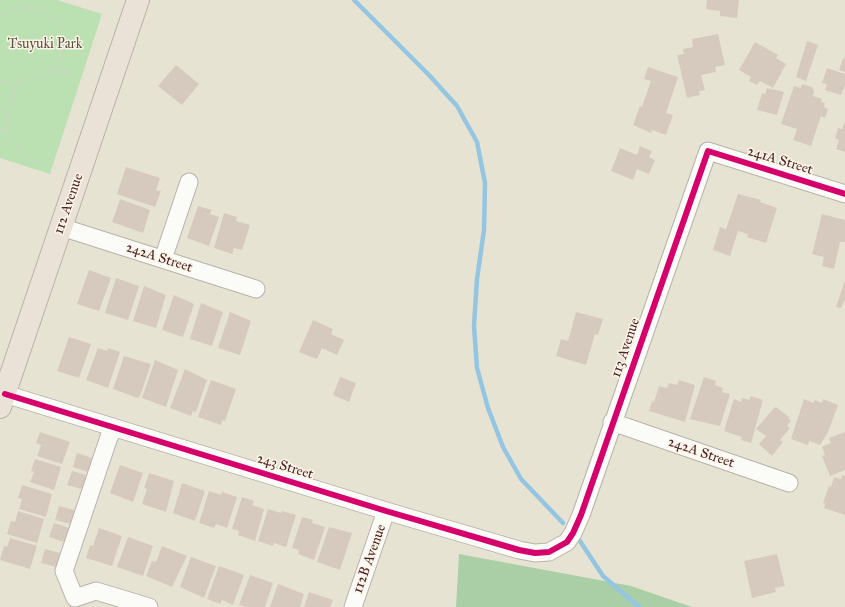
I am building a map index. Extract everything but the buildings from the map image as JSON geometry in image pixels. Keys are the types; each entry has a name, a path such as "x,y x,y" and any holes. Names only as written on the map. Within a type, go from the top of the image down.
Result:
{"main road":[{"name":"112 Avenue","path":"2,400 138,0"}],"street":[{"name":"241A Street","path":"708,151 845,194"},
{"name":"113 Avenue","path":"559,548 567,542 573,533 708,151"},
{"path":"163,260 189,182"},
{"name":"242A Street","path":"61,227 256,289"},
{"name":"243 Street","path":"2,400 114,428 519,550 535,553 549,552 559,548"},
{"name":"242A Street","path":"612,422 789,483"},
{"path":"114,428 108,437 64,571 75,598 96,591 149,607"},
{"name":"112B Avenue","path":"353,607 386,511"}],"path":[{"path":"0,16 15,8 34,7 43,10 60,21 65,32 57,71"},
{"path":"56,168 29,159 10,143 5,131 5,124 16,85 32,76 45,72 57,71 85,80"},
{"path":"0,80 16,85"},
{"path":"0,131 5,131"}],"green space":[{"name":"Tsuyuki Park","path":"0,0 57,0 102,14 50,174 0,158"},
{"path":"459,554 631,586 692,607 456,607"}],"waterway":[{"path":"354,0 429,75 457,106 477,142 485,183 484,230 477,279 474,326 477,368 488,408 503,447 521,479 563,523"},
{"path":"580,541 603,576 639,607"}],"cycle path":[{"path":"5,394 386,511 519,550 535,553 549,552 567,542 581,515 708,151 845,194"}]}
